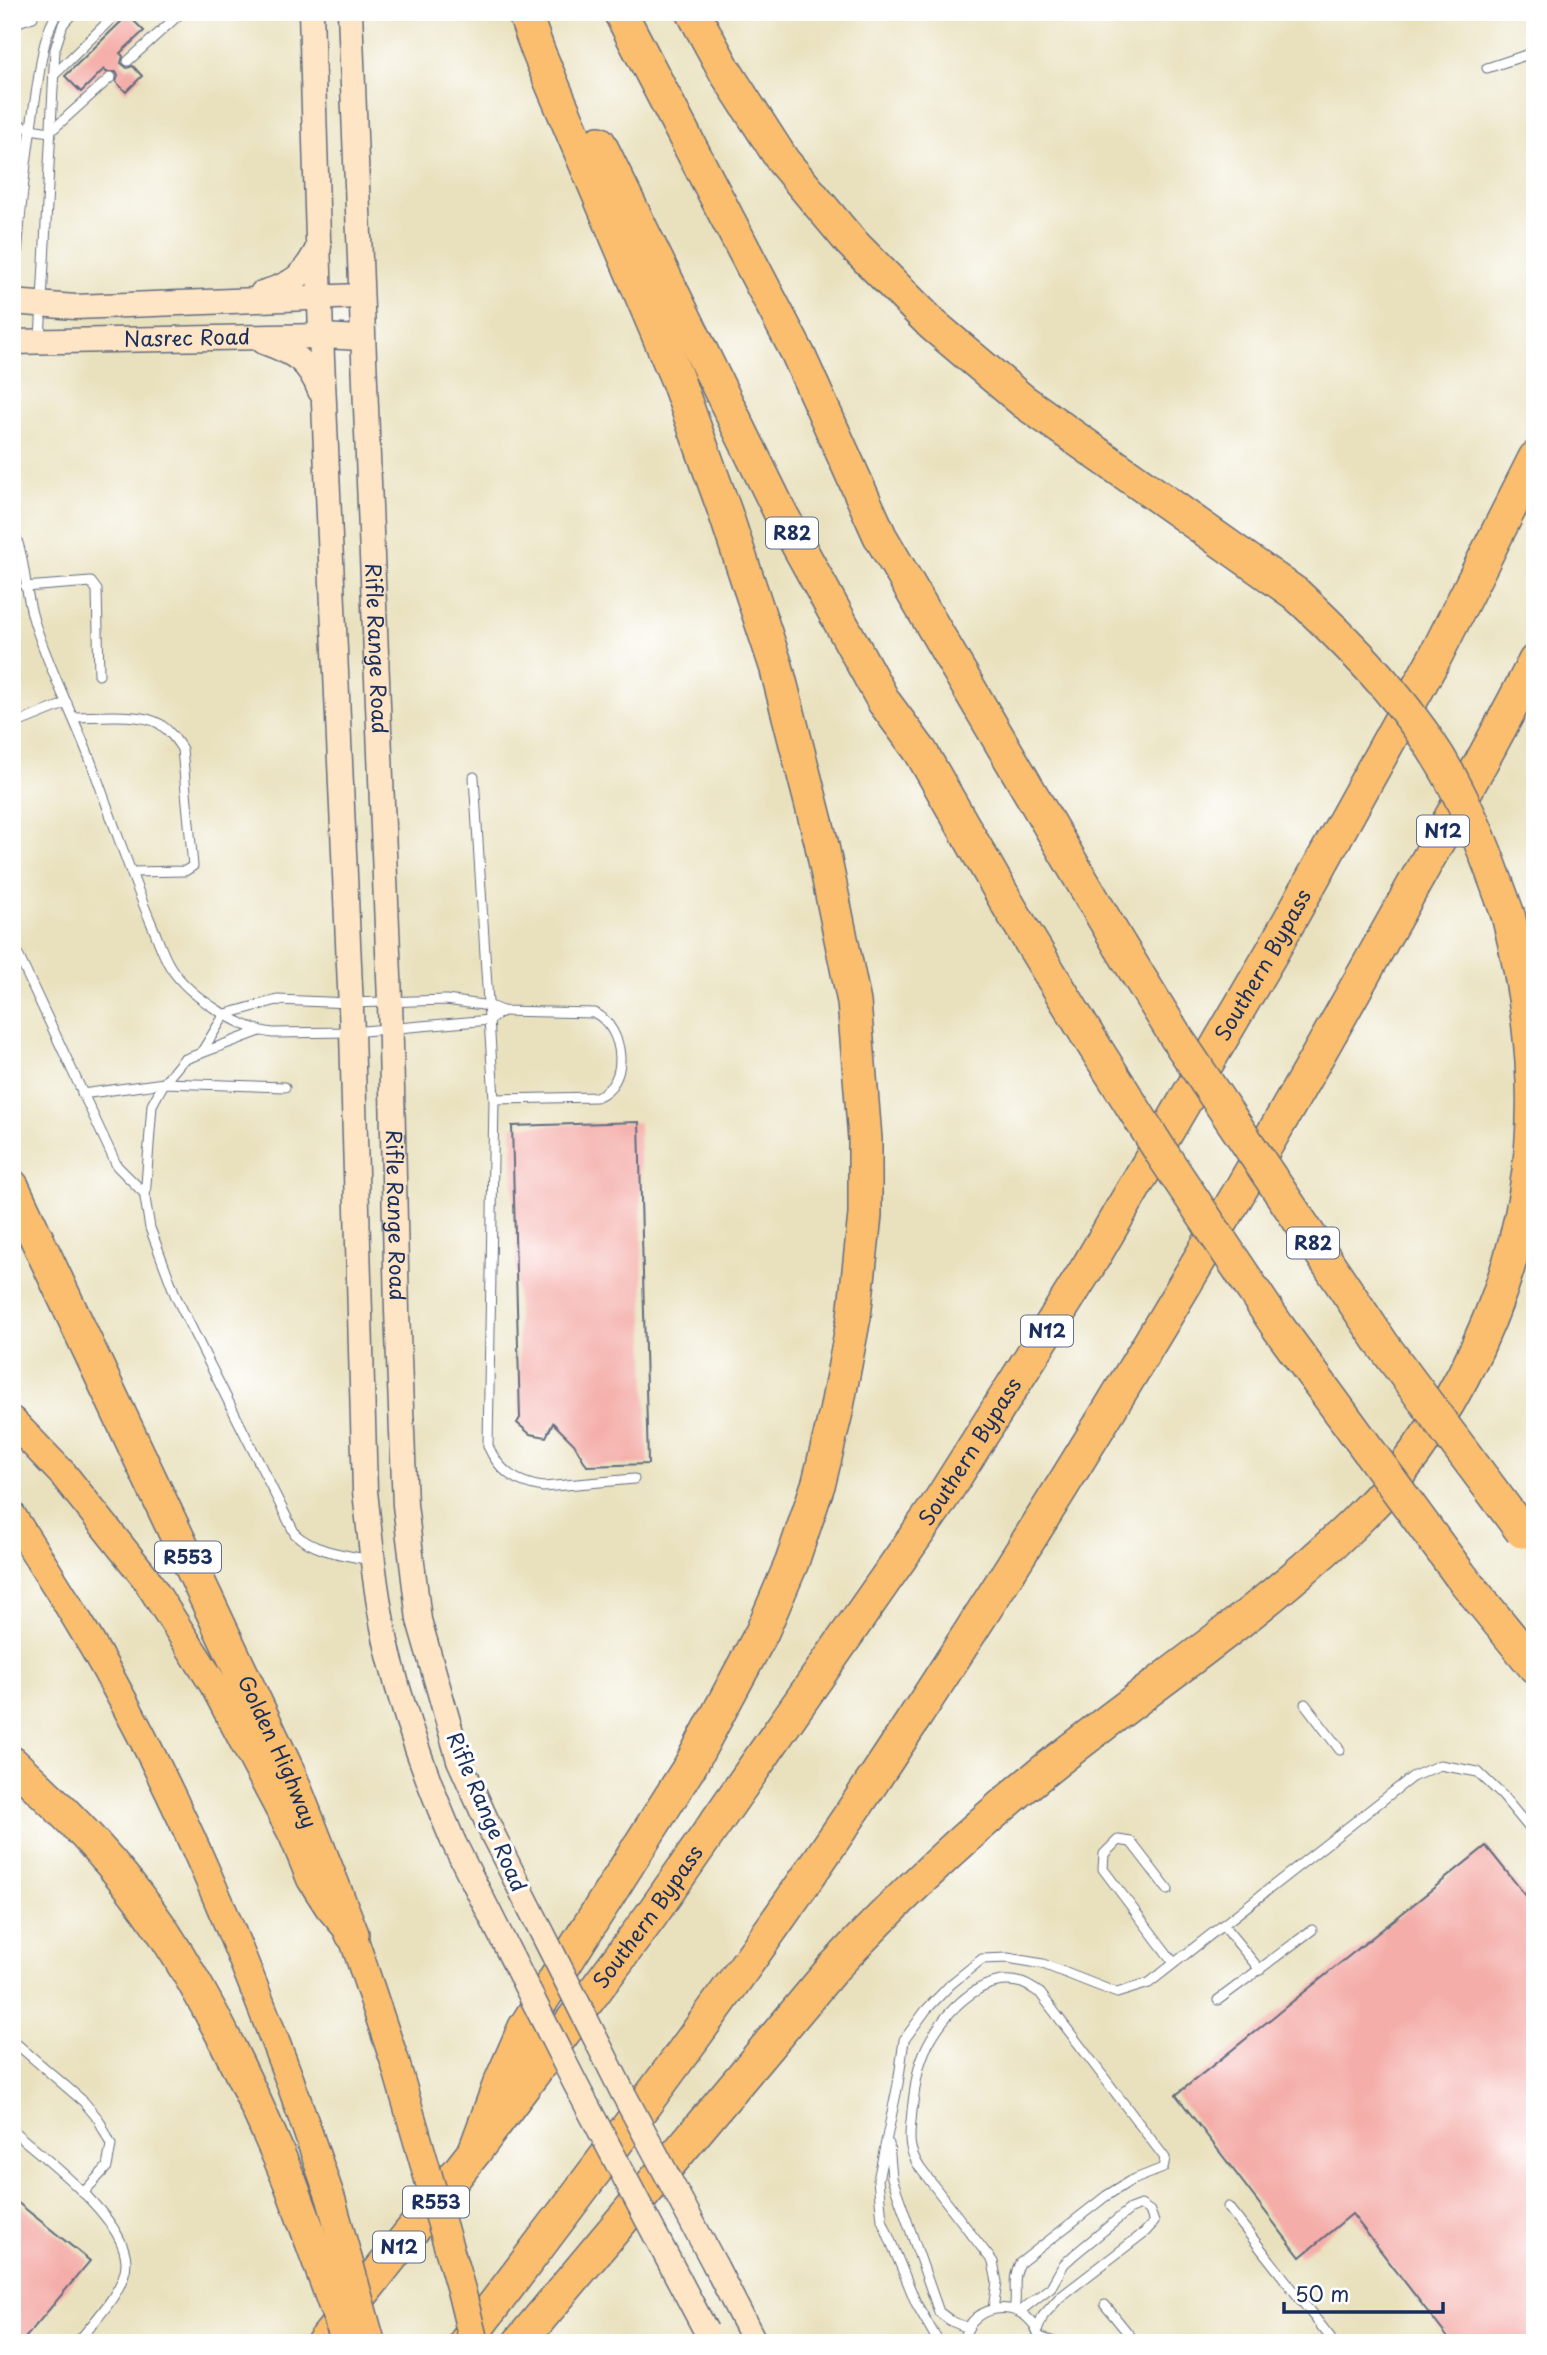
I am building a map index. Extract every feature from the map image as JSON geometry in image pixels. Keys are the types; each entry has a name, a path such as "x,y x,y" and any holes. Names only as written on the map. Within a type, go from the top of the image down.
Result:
{"highway":[{"path":"475,2151 525,2027 690,1766 762,1632 792,1562 819,1482 836,1412 854,1318 865,1214 865,1139 854,1002 821,841 776,666 726,512 677,379 537,51 524,12"},
{"name":"R82","path":"535,12 788,526 884,702 921,752 1086,1034 1163,1155 1278,1326 1460,1575 1535,1667"},
{"name":"R82","path":"620,12 798,354 880,536 1120,946 1178,1041 1383,1345 1528,1539"},
{"path":"519,2343 824,1978 884,1914 1043,1771 1304,1569 1357,1520 1398,1476 1421,1446 1454,1393 1484,1331 1504,1277 1519,1223 1530,1159 1533,1084 1525,988 1508,915 1479,836 1457,789 1419,728 1349,643 1296,594 1023,401 933,325 850,242 783,161 725,71 693,12"},
{"name":"Southern Bypass","path":"323,2343 475,2151 650,1917 938,1504 1088,1265 1272,952 1434,659 1535,458"},
{"name":"N12","path":"465,2343 591,2178 760,1945 916,1714 1178,1297 1272,1138 1495,738 1535,661"},
{"name":"Golden Highway","path":"12,1186 289,1774 352,1934"},
{"path":"12,1763 65,1811 118,1871 161,1928 193,1980 250,2089 290,2182 349,2343"}],"main road":[{"name":"Rifle Range Road","path":"311,12 321,336 351,1003 365,1491 372,1560 392,1665 420,1762 453,1841 562,2058 709,2337"},
{"name":"Rifle Range Road","path":"349,12 390,1001 397,1311 405,1505 419,1620 459,1760 493,1835 622,2091 755,2343"},
{"path":"235,301 278,288 297,279 319,246"},
{"name":"Nasrec Road","path":"13,302 75,307 360,296"},
{"name":"Nasrec Road","path":"13,342 321,336 362,338"},
{"path":"253,337 301,359 314,376 324,402"},
{"path":"12,1421 63,1474 145,1577 214,1685 293,1835 311,1879 329,1907 352,1934"},
{"path":"12,1516 114,1684 169,1790 243,1956 331,2199 372,2343"},
{"name":"Golden Highway","path":"352,1934 395,2062 474,2343"}],"lane":[{"path":"13,342 13,302 21,199 30,129 45,37 58,12"},
{"path":"40,341 50,132 58,34 74,12"},
{"path":"54,75 118,12"},
{"path":"128,61 182,12"},
{"path":"12,24 33,17"},
{"path":"1488,68 1535,52"},
{"path":"50,132 111,77"},
{"path":"13,122 30,129 50,132"},
{"path":"12,528 19,546 34,622 170,967 191,989 225,1014 260,1031"},
{"path":"25,587 91,582 97,590 99,675"},
{"path":"12,725 67,703"},
{"path":"73,717 147,718 172,734 182,749 193,866 185,871 131,872"},
{"path":"474,777 494,1099 488,1446 502,1470 514,1479 530,1485 543,1487 634,1479"},
{"path":"12,942 117,1166 145,1194"},
{"path":"201,1053 225,1014 277,1000 351,1003 446,1000 490,1006 502,1012 595,1013 607,1022 616,1037 620,1055 618,1073 610,1087 596,1097 494,1099"},
{"path":"372,1560 320,1548 295,1534 176,1297 150,1228 145,1194 152,1105 164,1083 183,1060 260,1031 352,1032 490,1020 502,1012"},
{"path":"82,1094 164,1083 285,1087"},
{"path":"1305,1704 1340,1750"},
{"path":"939,2343 916,2303 882,2220 878,2180 904,2040 926,2010 951,1984 982,1959 1008,1958 1043,1964 1117,1993 1149,1983 1412,1777 1440,1765 1478,1772 1502,1795 1535,1835"},
{"path":"1168,1890 1131,1842 1118,1840 1104,1854 1103,1869 1174,1963"},
{"path":"1223,1925 1259,1970"},
{"path":"1218,2000 1312,1930"},
{"path":"993,2309 997,2283 993,2262 920,2168 911,2154 909,2137 921,2059 936,2029 976,1990 998,1982 1022,1983 1040,1993 1165,2158 1163,2168 1130,2181 1106,2196 1020,2263 1015,2271 1016,2311"},
{"path":"12,2040 84,2102 99,2120 111,2146 107,2167 83,2193"},
{"path":"12,2130 83,2193 115,2228 126,2262 112,2300 77,2343"},
{"path":"888,2136 892,2178 939,2312 951,2322 968,2328"},
{"path":"1016,2311 1051,2287 1064,2264 1130,2209 1141,2205 1150,2211 1154,2221 1145,2232 1059,2298 1043,2316 1039,2337"},
{"path":"1228,2207 1330,2337"},
{"path":"1105,2305 1136,2343"},
{"path":"963,2343 968,2328 981,2314 993,2309 1016,2311 1030,2320 1039,2337 1057,2343"}],"building":[{"path":"128,15 144,31 120,53 123,56 121,63 127,68 133,66 142,76 126,92 116,82 116,72 106,72 104,69 81,92 65,76"},
{"path":"639,1122 648,1464 587,1466 574,1444 553,1423 546,1437 530,1434 517,1423 520,1418 512,1126"},
{"path":"1486,1846 1535,1907 1535,2343 1452,2343 1352,2214 1300,2257 1176,2095"},
{"path":"12,2198 90,2261 21,2343 12,2343"}]}
